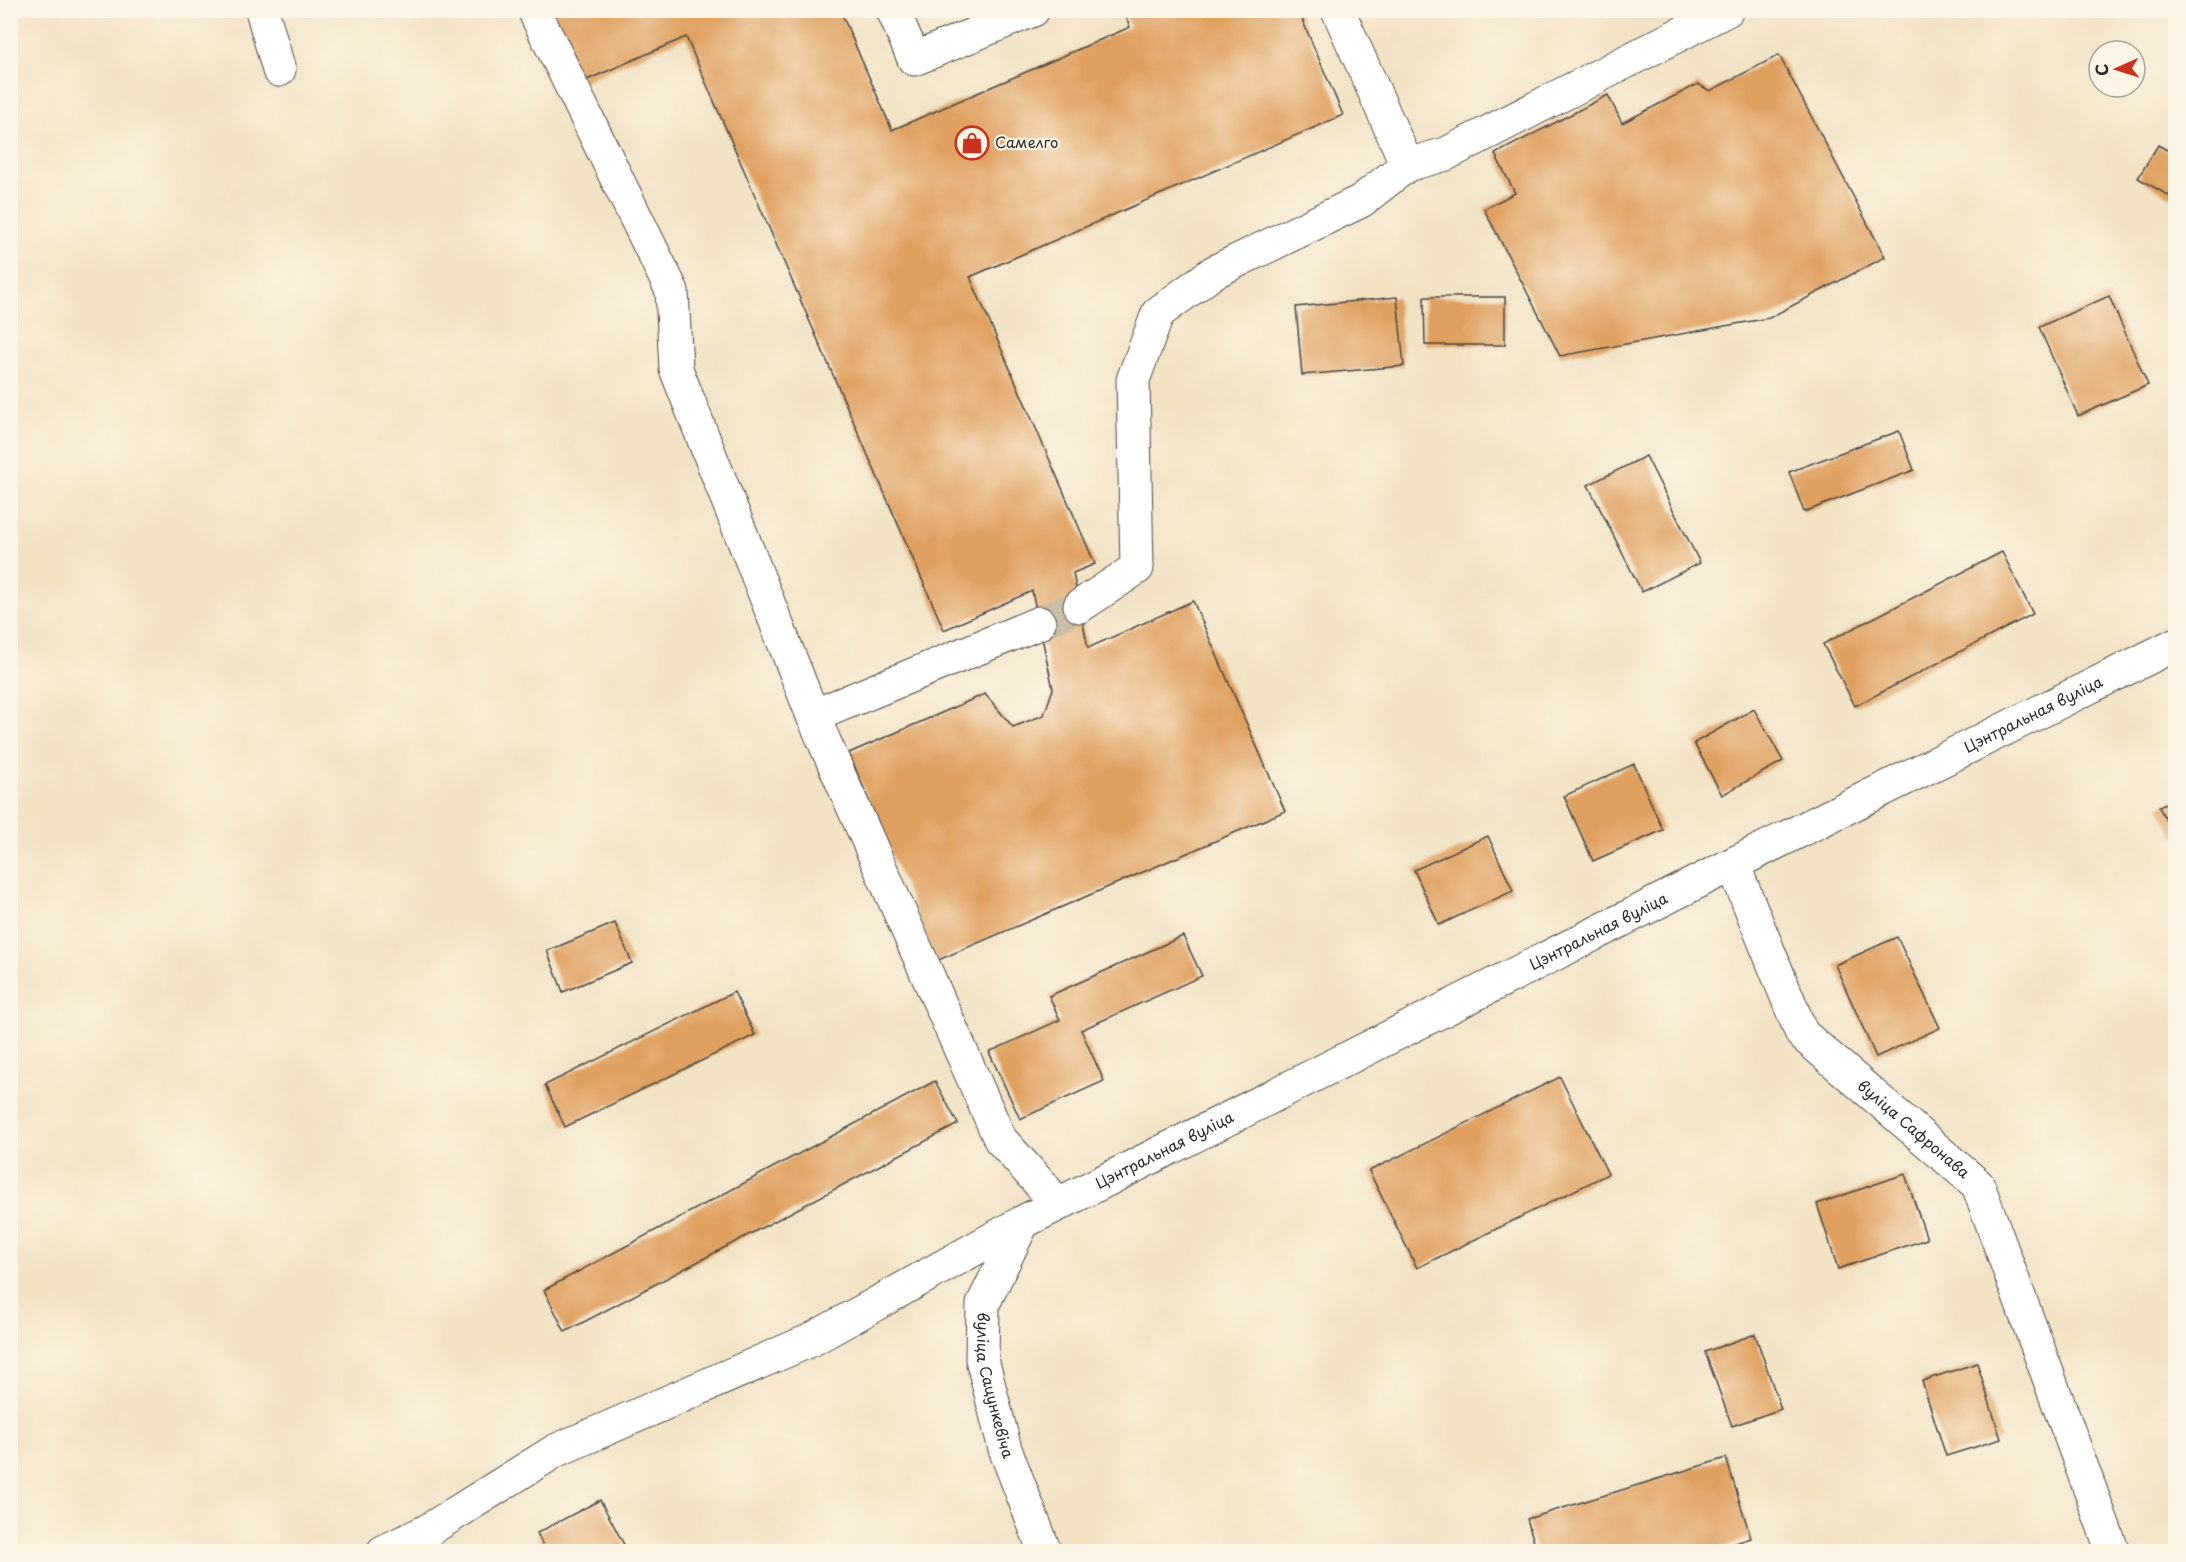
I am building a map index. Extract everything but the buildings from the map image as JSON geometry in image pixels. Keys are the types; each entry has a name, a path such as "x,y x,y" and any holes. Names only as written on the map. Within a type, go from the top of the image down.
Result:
{"street":[{"path":"262,10 279,70"},
{"path":"534,10 672,291 676,369 813,716 1000,1139 1058,1204"},
{"path":"893,10 914,59 1033,10"},
{"path":"1338,10 1407,165"},
{"path":"1080,606 1137,568 1133,380 1158,313 1214,272 1362,201 1407,165 1446,153 1727,10"},
{"path":"813,716 1039,623"},
{"name":"Цэнтральная вуліца","path":"383,1551 429,1541 555,1451 811,1340 1058,1204 2175,644"},
{"name":"вуліца Сафронава","path":"1733,864 1802,1035 1978,1185 2113,1551"},
{"name":"вуліца Сацункевіча","path":"1023,1222 983,1304 982,1359 1005,1449 1045,1551"}],"tunnel":[{"path":"1039,623 1080,606"}],"place":[{"name":"Самелго","path":"972,143"}]}
